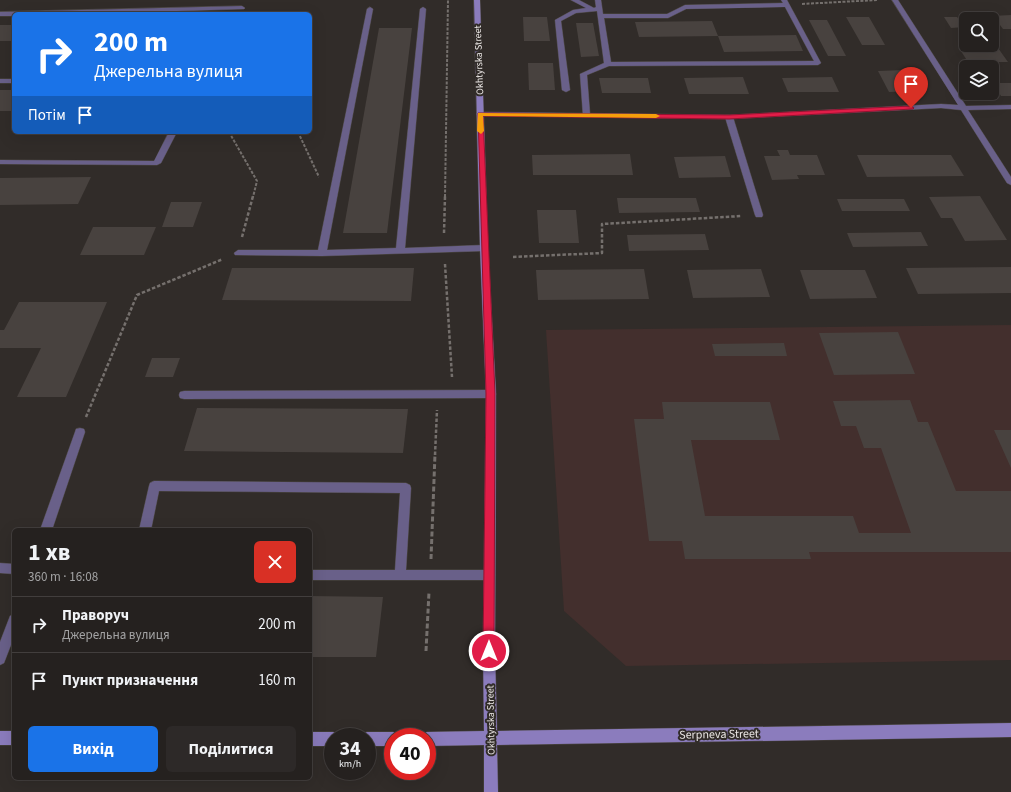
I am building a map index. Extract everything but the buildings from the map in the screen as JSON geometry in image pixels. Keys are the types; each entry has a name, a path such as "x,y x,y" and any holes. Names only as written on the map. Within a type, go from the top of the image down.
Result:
{"street":[{"name":"Okhtyrska Street","path":"478,0 484,248 490,394 489,576 491,792"},
{"path":"574,0 596,9 600,16 608,64"},
{"path":"596,9 598,0"},
{"path":"895,0 962,108 1011,183"},
{"path":"586,114 583,74 608,64 818,62 785,2 685,7 668,16 600,16"},
{"path":"81,12 242,8 239,12"},
{"path":"322,253 370,9"},
{"path":"400,250 423,9"},
{"path":"566,90 558,20 575,11 596,9"},
{"path":"0,14 12,14"},
{"path":"0,81 12,81"},
{"path":"480,114 586,114 729,117 941,106 962,108 1011,107"},
{"path":"729,117 759,215"},
{"path":"0,162 157,163 172,134"},
{"path":"238,253 322,253 484,248"},
{"path":"184,395 490,394"},
{"path":"47,528 80,432"},
{"path":"145,528 154,486 406,488 400,575"},
{"path":"0,568 12,568"},
{"path":"312,576 489,576"},
{"path":"0,659 12,626"},
{"name":"Serpneva Street","path":"436,739 1011,730"},
{"path":"0,738 12,738"},
{"path":"312,739 324,739"}],"path":[{"path":"448,0 443,249 454,393"},
{"path":"785,2 877,0"},
{"path":"80,432 137,295 238,253 257,181 229,134"},
{"path":"299,134 332,204"},
{"path":"513,257 602,253 602,224 759,215"},
{"path":"426,651 438,393"}],"shaded area":[{"path":"1011,325 1011,660 626,666 564,611 546,330"}],"slow traffic":[{"path":"481,131 480,114 508,113 656,116"}],"route":[{"path":"489,651 490,394 480,114 508,113 729,117 911,108"}]}
